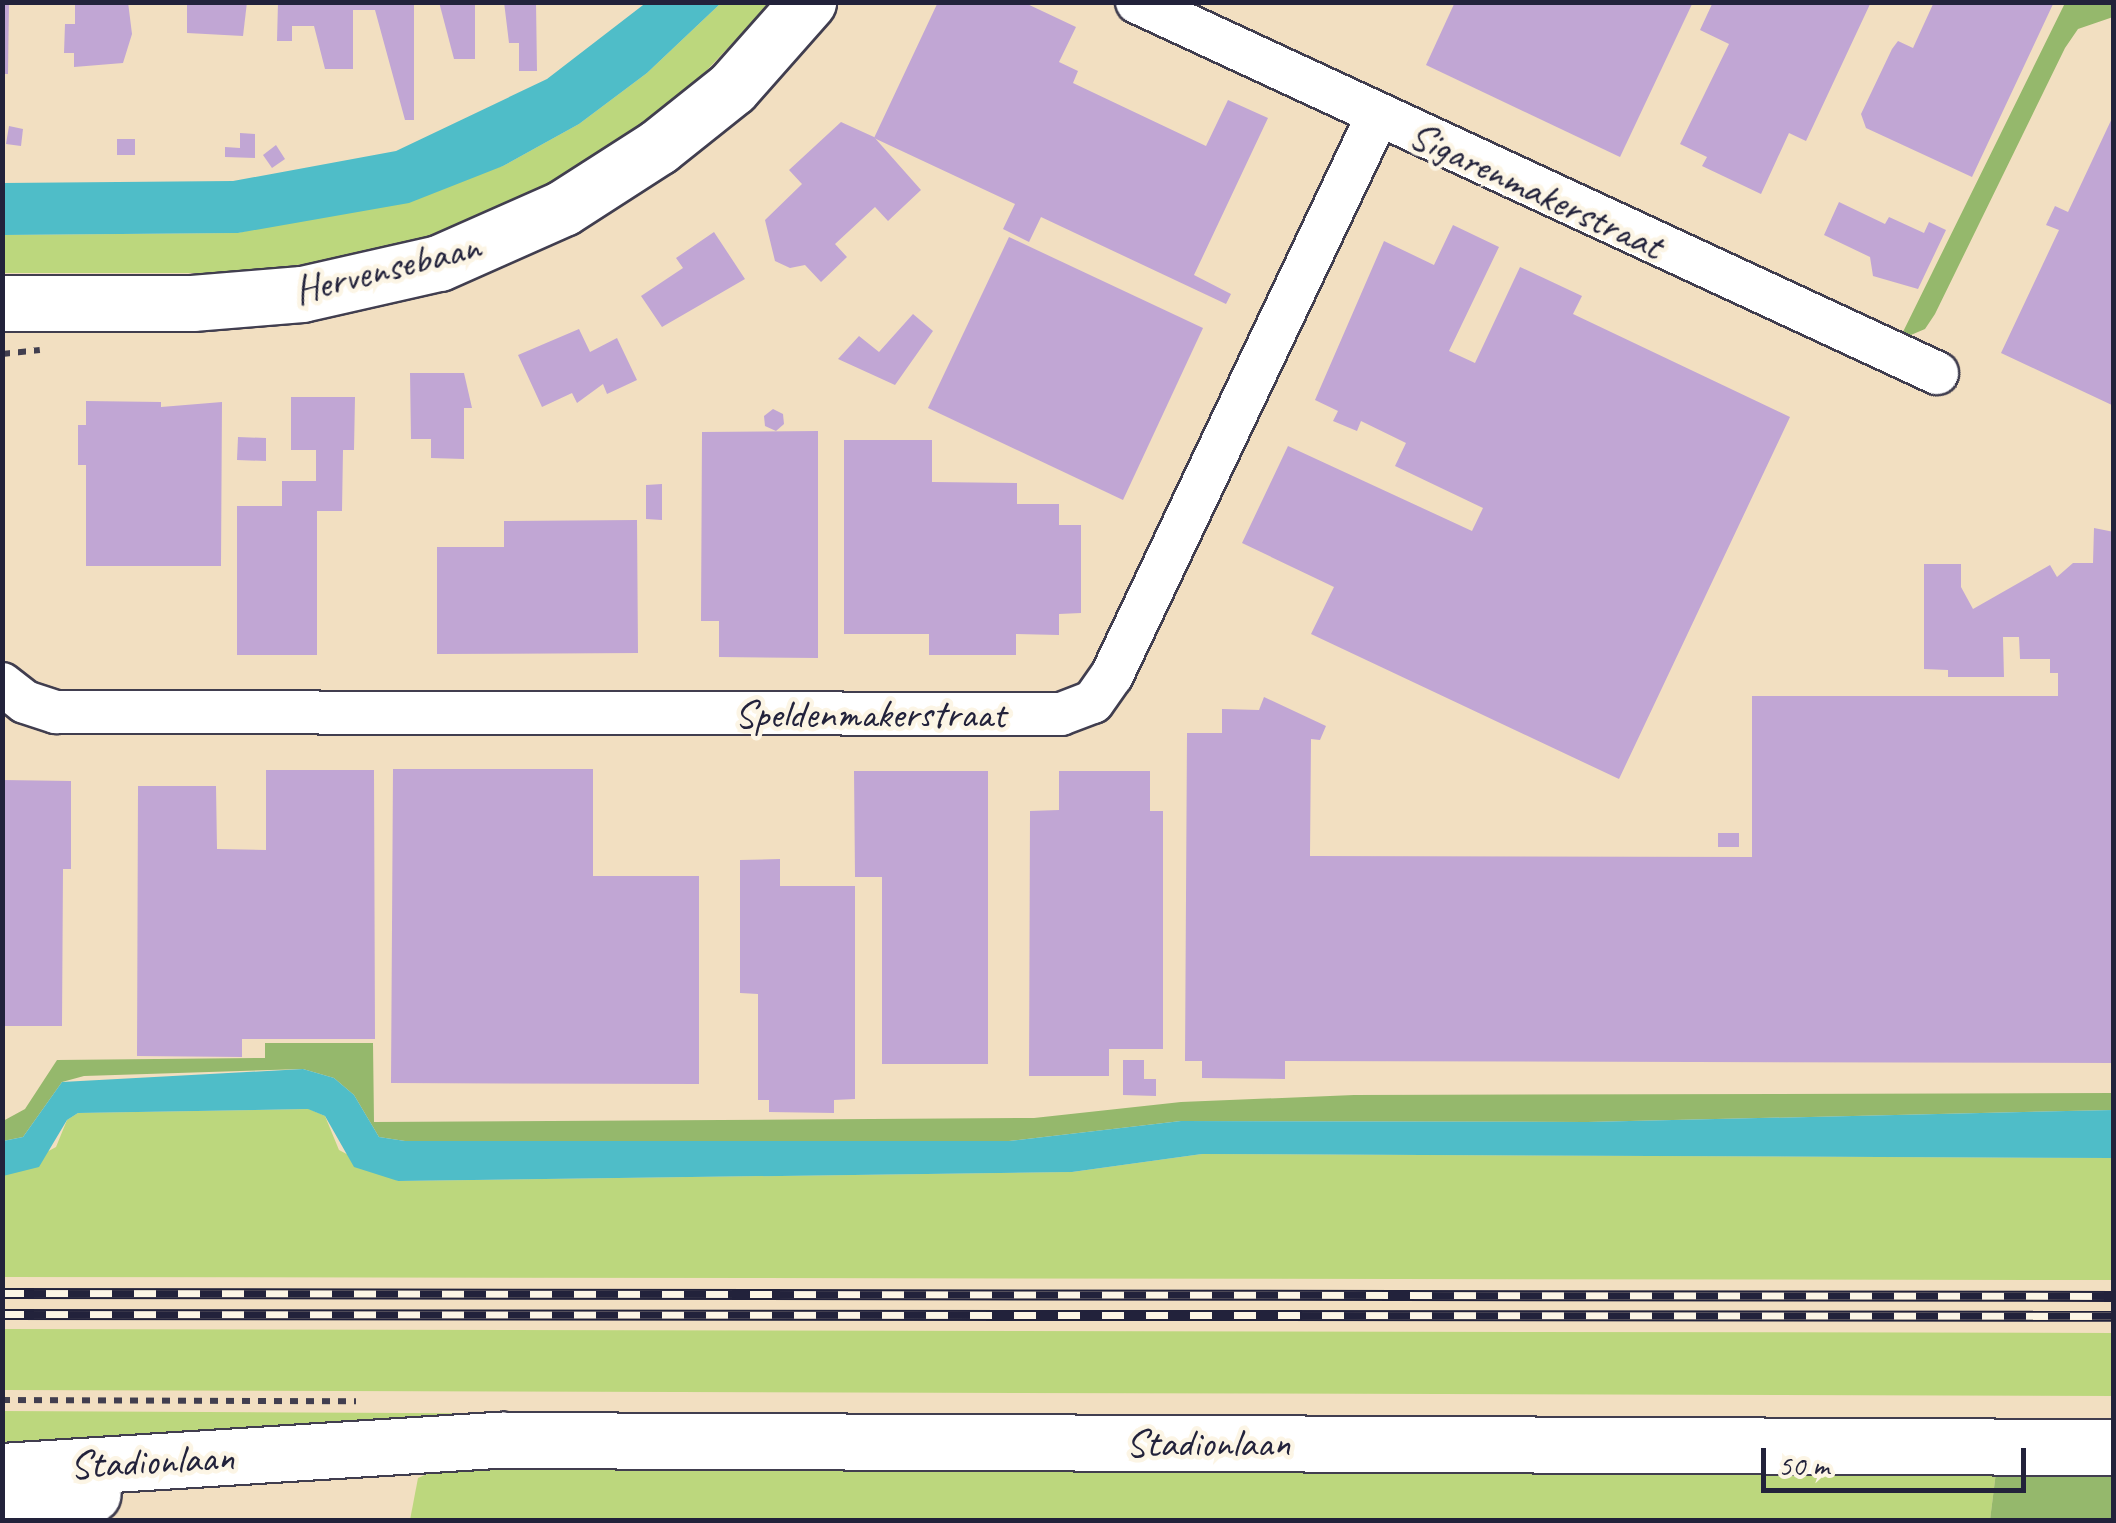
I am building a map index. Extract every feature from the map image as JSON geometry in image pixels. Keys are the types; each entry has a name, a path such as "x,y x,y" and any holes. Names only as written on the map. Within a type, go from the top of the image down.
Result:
{"main road":[{"name":"Hervensebaan","path":"2,303 192,303 302,294 439,263 563,208 658,147 732,88 808,2"},
{"name":"Stadionlaan","path":"2,1471 500,1440 2114,1447"},
{"name":"Stadionlaan","path":"2,1510 302,1453"}],"street":[{"name":"Sigarenmakerstraat","path":"1138,2 1378,117 1936,373"},
{"name":"Speldenmakerstraat","path":"2,684 25,702 56,712 1061,714 1093,702 1120,658 1378,117"}],"green space":[{"path":"721,3 770,3 677,102 605,154 523,199 425,238 341,259 238,273 3,273 3,235 238,233 503,166 579,124 647,73"},
{"path":"2065,3 2113,3 2113,17 2078,29 2065,48 1935,314 1925,329 1899,340"},
{"path":"265,1043 373,1043 374,1122 1034,1118 1181,1102 1354,1095 2114,1093 2113,1110 1587,1122 1181,1121 1009,1141 405,1141 379,1137 354,1095 334,1078 303,1069 84,1076 62,1082 23,1137 3,1141 3,1121 25,1109 57,1060 265,1058"},
{"path":"309,1109 325,1116 339,1150 398,1181 1072,1172 1202,1154 2113,1158 2113,1280 3,1277 2,1176 56,1147 67,1120 78,1113"},
{"path":"3,1329 2113,1333 2114,1396 3,1390"},
{"path":"3,1411 2114,1421 3,1459"},
{"path":"439,1469 1996,1472 1990,1520 410,1520 418,1478"},
{"path":"1996,1472 2113,1474 2113,1520 1990,1520"}],"water":[{"path":"647,2 721,3 647,73 579,124 503,166 409,203 238,233 3,235 3,183 233,181 396,151 547,79"},
{"path":"303,1069 334,1078 354,1095 379,1137 405,1141 1009,1141 1181,1121 1587,1122 2113,1110 2113,1158 1202,1154 1072,1172 398,1181 354,1167 325,1116 308,1109 78,1113 67,1120 39,1167 3,1176 3,1141 23,1137 62,1082"}],"building":[{"path":"2,2 9,2 8,74 2,74"},
{"path":"75,2 128,2 132,34 123,63 74,67 74,53 64,53 65,24 75,24"},
{"path":"247,2 243,36 187,33 187,4"},
{"path":"278,2 414,2 414,120 405,120 375,10 353,10 353,69 325,69 314,26 292,26 292,41 277,41"},
{"path":"439,2 475,2 475,59 454,59"},
{"path":"504,2 536,2 537,71 519,71 519,43 509,43"},
{"path":"938,2 1023,2 1076,27 1059,62 1078,71 1073,83 1206,146 1228,100 1268,118 1194,275 1231,294 1226,304 1041,217 1029,242 1003,229 1015,204 874,138"},
{"path":"1455,2 1693,2 1620,157 1426,65"},
{"path":"1713,2 1871,2 1806,141 1789,133 1761,194 1702,166 1707,157 1680,144 1729,44 1700,30"},
{"path":"1934,2 2054,2 1972,177 1866,128 1861,114 1892,49 1898,41 1913,48"},
{"path":"2114,114 2114,406 2001,353 2059,230 2046,225 2055,206 2068,212"},
{"path":"841,122 874,137 921,190 888,221 875,207 835,244 847,257 821,282 805,265 790,268 775,261 765,220 802,184 789,170"},
{"path":"9,126 23,129 21,146 6,144"},
{"path":"240,133 255,134 255,158 225,157 225,147 240,148"},
{"path":"117,139 135,139 135,155 117,155"},
{"path":"276,145 285,159 272,168 263,155"},
{"path":"1839,202 1885,224 1889,217 1924,233 1929,222 1946,230 1918,289 1873,276 1870,257 1824,235"},
{"path":"1453,225 1499,247 1449,351 1475,363 1520,267 1582,296 1573,314 1790,417 1619,779 1311,634 1334,587 1242,543 1288,446 1472,531 1483,508 1395,466 1406,443 1361,421 1357,431 1333,421 1338,411 1315,400 1384,241 1434,265"},
{"path":"714,232 745,279 662,327 641,296 683,268 676,258"},
{"path":"1009,237 1203,328 1123,500 928,408"},
{"path":"913,314 933,331 895,385 838,359 859,336 879,352"},
{"path":"579,329 590,352 617,338 637,380 607,394 603,384 577,403 572,393 542,407 518,355"},
{"path":"410,373 464,373 472,408 464,408 464,459 431,458 431,439 411,439"},
{"path":"291,397 355,397 354,450 343,450 342,511 317,511 317,655 237,655 237,506 282,506 282,481 316,481 316,450 291,450"},
{"path":"86,401 161,402 161,407 222,402 221,566 86,566 86,465 78,465 78,425 86,425"},
{"path":"773,409 783,414 784,424 776,431 765,426 764,416"},
{"path":"818,431 818,658 719,657 719,621 701,621 702,432"},
{"path":"238,437 266,438 266,461 237,460"},
{"path":"844,440 932,440 932,482 1017,483 1017,504 1059,504 1059,525 1081,525 1081,613 1059,614 1059,635 1016,634 1016,655 929,655 929,634 844,634"},
{"path":"662,484 662,520 646,519 646,485"},
{"path":"637,520 638,653 437,654 437,547 504,547 504,521"},
{"path":"2094,528 2114,532 2114,1063 1285,1061 1285,1079 1202,1078 1202,1061 1185,1061 1187,733 1222,733 1222,709 1259,710 1264,697 1326,726 1320,740 1311,739 1310,856 1752,857 1752,696 2058,696 2058,673 2050,673 2050,659 2020,659 2019,637 2003,637 2004,677 1948,677 1948,670 1924,669 1924,564 1961,564 1961,587 1973,609 2050,565 2057,577 2073,563 2093,563"},
{"path":"393,769 593,769 593,876 699,876 699,1084 391,1083"},
{"path":"266,770 374,770 375,1039 242,1039 242,1057 137,1056 138,786 216,786 217,849 266,850"},
{"path":"854,771 988,771 988,1064 882,1064 882,877 855,877"},
{"path":"1059,771 1150,771 1150,811 1163,811 1163,1049 1109,1049 1109,1076 1029,1076 1030,811 1059,810"},
{"path":"2,780 71,781 71,869 63,869 62,1026 2,1026"},
{"path":"1718,833 1739,833 1739,847 1718,847"},
{"path":"780,859 780,886 855,886 855,1099 834,1100 834,1113 769,1112 769,1100 758,1100 758,994 740,993 740,860"},
{"path":"1123,1060 1144,1060 1144,1079 1156,1079 1156,1096 1123,1095"}],"railway":[{"path":"2,1293 2114,1296"},
{"path":"2,1314 2114,1316"}]}
